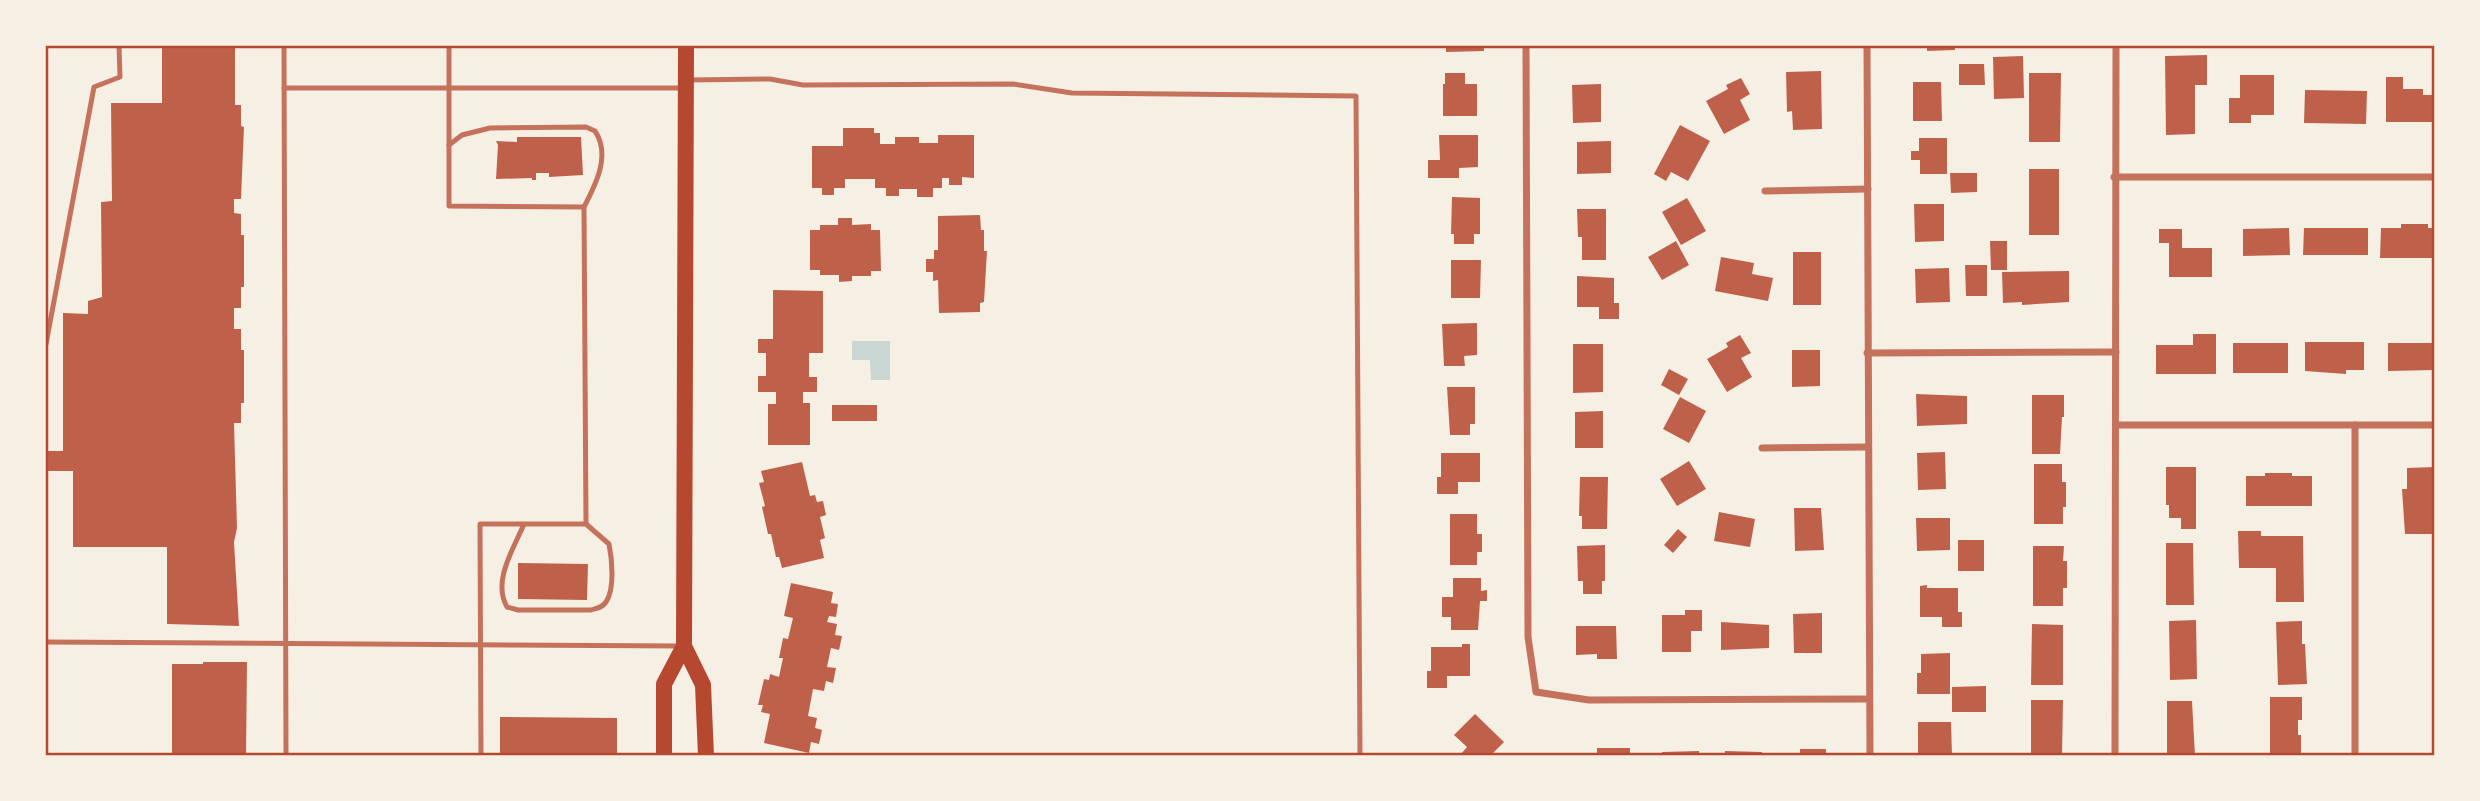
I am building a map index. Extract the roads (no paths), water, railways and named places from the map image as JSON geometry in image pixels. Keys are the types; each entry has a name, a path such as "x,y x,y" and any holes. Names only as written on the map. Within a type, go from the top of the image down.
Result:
{"main road":[{"path":"686,46 684,646 703,685 706,755"},
{"path":"664,755 664,684 684,646"}],"street":[{"path":"1526,46 1528,637 1536,692 1589,700 1869,699"},
{"path":"1867,46 1870,755"},
{"path":"2115,755 2116,46"},
{"path":"2114,177 2434,177"},
{"path":"1765,191 1868,190"},
{"path":"1867,353 2116,352"},
{"path":"2116,425 2434,425"},
{"path":"2355,425 2355,755"},
{"path":"1762,448 1868,447"}],"lane":[{"path":"46,344 94,86 120,77 119,46"},
{"path":"284,46 286,755"},
{"path":"449,46 449,206 584,207"},
{"path":"284,88 686,84 770,79 803,85 1013,84 1072,93 1356,96 1360,755"},
{"path":"449,145 463,135 490,128 590,128 601,142 601,172 584,207 586,524"},
{"path":"481,755 480,524 524,524 586,524 609,544 610,581 607,600 601,607 591,610 511,610 504,603 503,575 524,524"},
{"path":"46,642 684,646"}]}
